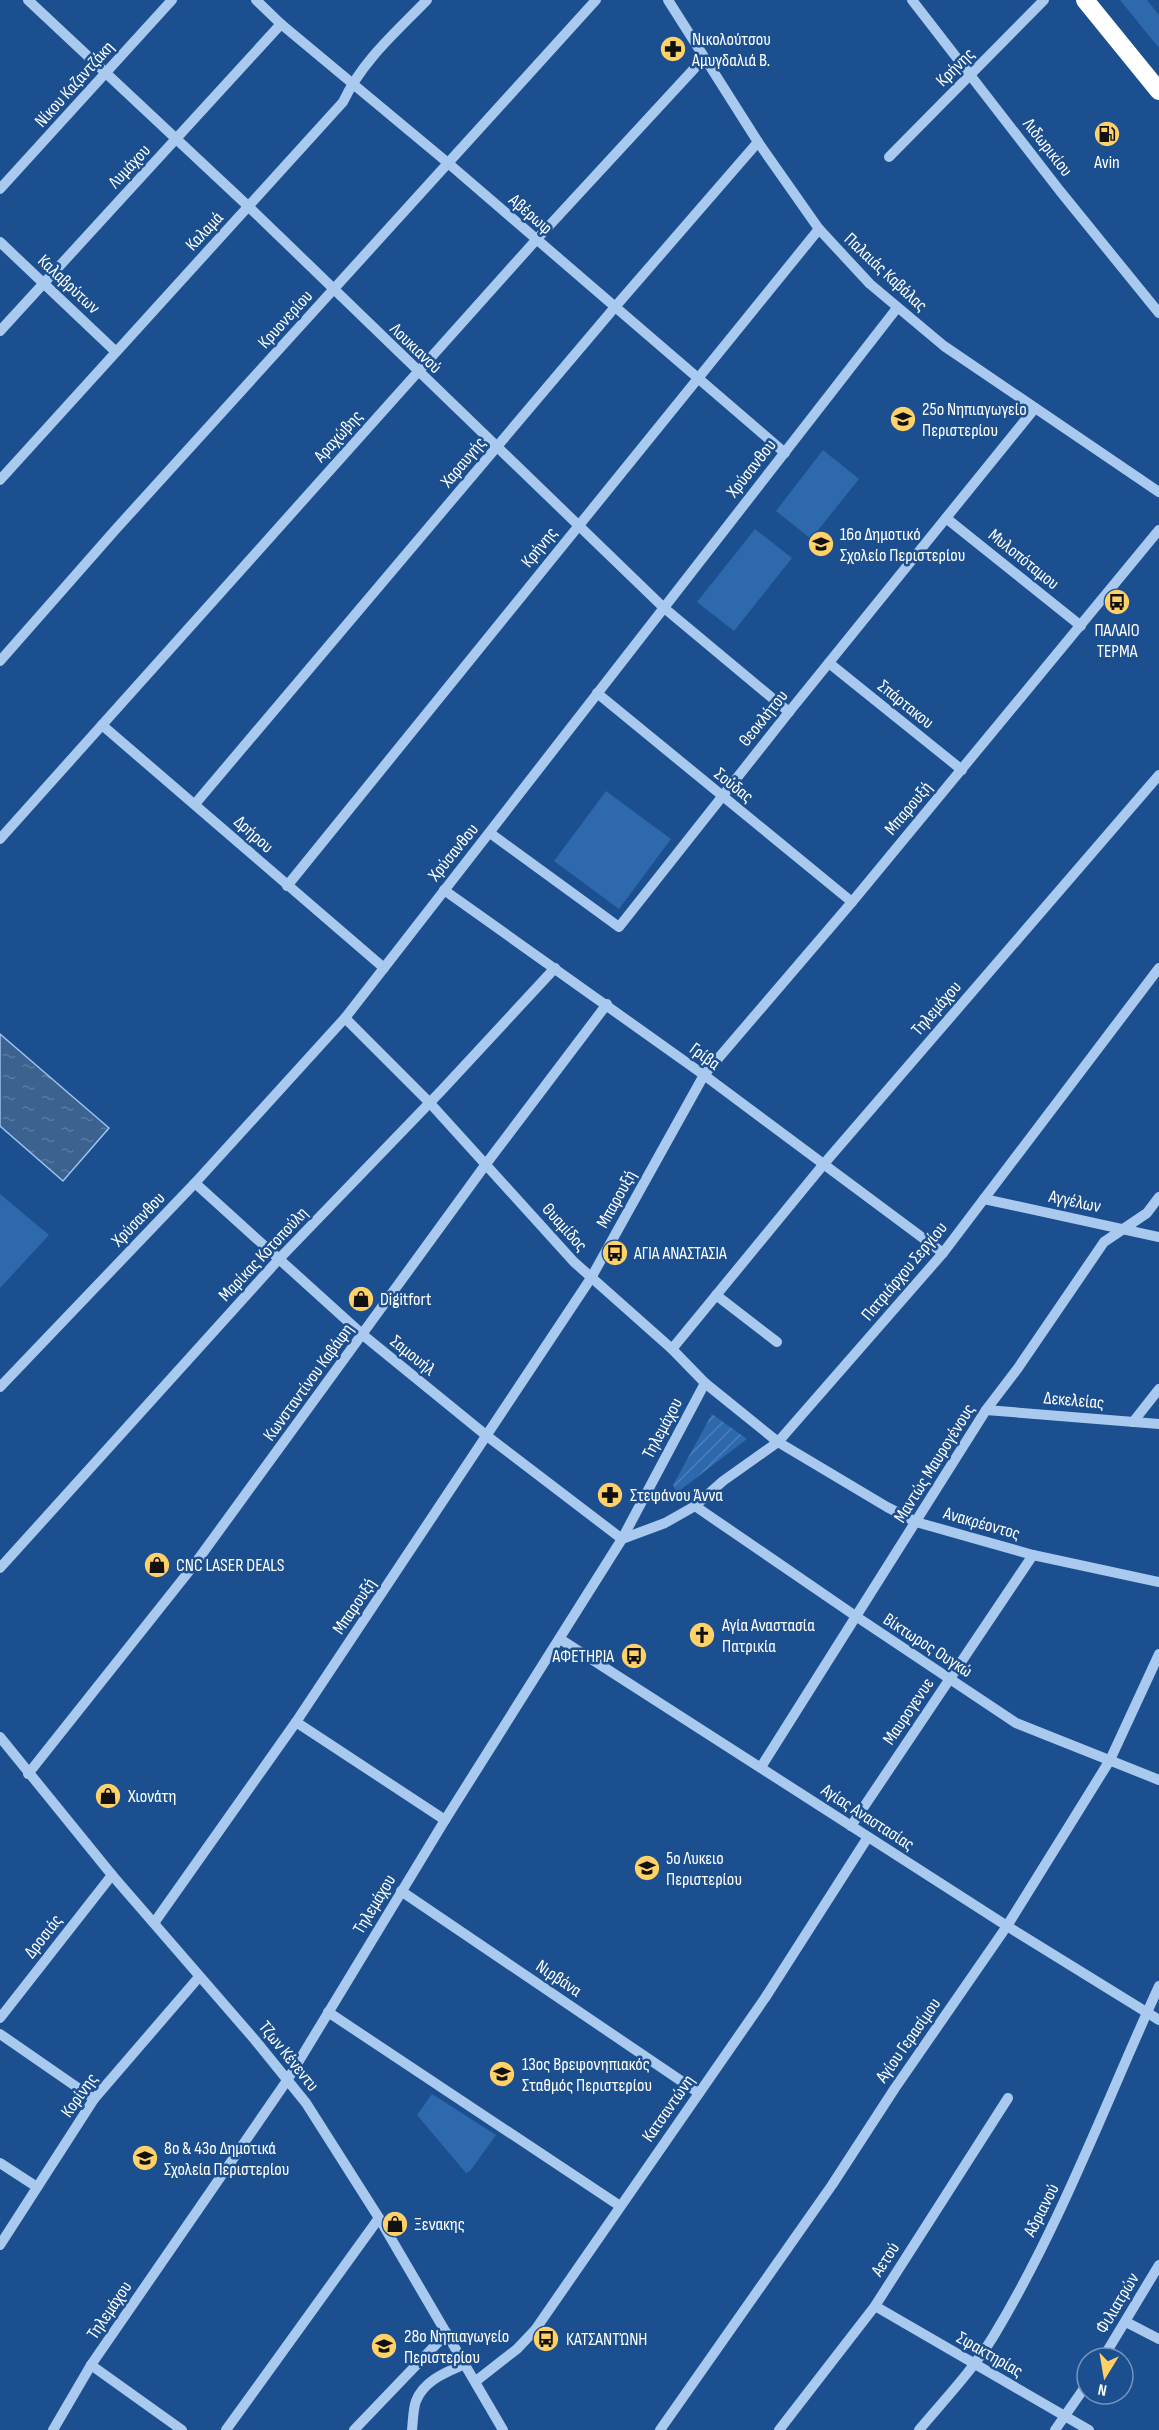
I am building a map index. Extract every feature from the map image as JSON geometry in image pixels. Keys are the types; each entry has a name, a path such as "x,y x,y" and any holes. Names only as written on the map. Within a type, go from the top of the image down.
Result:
{"highway":[{"path":"1085,0 1159,92"}],"street":[{"name":"Λουκιανού","path":"28,0 175,141 249,207 333,291 663,607 789,712"},
{"name":"Νίκου Καζαντζάκη","path":"0,189 172,0"},
{"name":"Αβέρωφ","path":"256,0 281,24 448,163 785,453"},
{"name":"Καλαμά","path":"0,480 343,102 365,63 427,0"},
{"name":"Κρυονερίου","path":"0,662 116,529 596,0"},
{"name":"Παλαιάς Καβάλας","path":"668,0 758,142 819,229 870,284 944,346 1159,492"},
{"name":"Λιδωρικίου","path":"912,0 1060,191 1159,313"},
{"name":"Κρήνης","path":"889,157 1044,0"},
{"name":"Λυμάχου","path":"0,331 281,24"},
{"name":"Αραχώβης","path":"0,839 417,372 704,58"},
{"name":"Χαραυγής","path":"195,804 615,307 758,142"},
{"name":"Κρήνης","path":"287,886 819,229"},
{"name":"Καλαβρύτων","path":"0,242 115,351"},
{"name":"Χρύσανθου","path":"0,1387 195,1183 345,1017 897,308"},
{"name":"Θεοκλήτου","path":"490,833 619,927 789,712 1035,408"},
{"name":"Μυλοπόταμου","path":"946,518 1081,626"},
{"name":"Μπαρουξή","path":"154,1923 296,1722 591,1278 704,1075 852,902 1159,530"},
{"name":"Σπάρτακου","path":"829,663 962,770"},
{"name":"Σούδας","path":"597,693 852,902"},
{"name":"Δρήρου","path":"102,725 384,968"},
{"name":"Τηλεμάχου","path":"672,1348 823,1165 1159,775"},
{"name":"Γρίβα","path":"444,890 704,1075 943,1253"},
{"name":"Μαρίκας Κοτοπούλη","path":"0,1568 279,1260 555,968"},
{"name":"Πατριάρχου Σεργίου","path":"622,1539 665,1523 695,1506 723,1481 778,1442 943,1253 1159,968"},
{"name":"Κωνσταντίνου Καβάφη","path":"28,1774 194,1565 486,1164 607,1005"},
{"name":"Θυαμίδος","path":"345,1017 429,1102 591,1278 672,1348 705,1383 778,1442"},
{"name":"Σαμουήλ","path":"195,1183 363,1335 487,1436 622,1539"},
{"name":"Μαντώς Μαυρογένους","path":"761,1767 986,1410 1018,1368 1104,1242 1147,1213 1159,1197"},
{"name":"Αγγέλων","path":"984,1199 1159,1237"},
{"path":"716,1295 777,1342"},
{"name":"Τηλεμάχου","path":"53,2430 91,2365 288,2079 400,1891 622,1539 705,1383"},
{"path":"1133,1422 1159,1389"},
{"name":"Δεκελείας","path":"986,1410 1159,1424"},
{"name":"Ανακρέοντος","path":"778,1442 916,1522 1033,1555 1159,1582"},
{"name":"Βίκτωρος Ουγκώ","path":"695,1506 1016,1723 1159,1780"},
{"name":"Μαυρογενυε","path":"851,1826 1033,1555"},
{"name":"Αγίας Αναστασίας","path":"560,1640 1007,1926 1159,2020"},
{"name":"Αγίου Γερασίμου","path":"660,2430 832,2185 895,2088 1007,1926 1110,1760 1159,1654"},
{"path":"296,1722 445,1820"},
{"name":"Τζων Κένεντυ","path":"0,1737 112,1875 288,2079 306,2103 379,2218 476,2380 503,2430"},
{"name":"Κατσαντώνη","path":"476,2380 517,2349 535,2330 765,1998 868,1837"},
{"name":"Δροσιάς","path":"0,2018 112,1875"},
{"name":"Νιρβάνα","path":"400,1891 699,2092"},
{"name":"Κορίνης","path":"0,2245 94,2099 199,1977"},
{"name":"Αδριανού","path":"919,2430 974,2364 993,2337 1064,2204 1159,1986"},
{"path":"328,2012 621,2206"},
{"path":"0,2034 94,2099"},
{"name":"Αετού","path":"779,2430 875,2306 1008,2098"},
{"path":"0,2163 37,2187"},
{"path":"226,2430 379,2218"},
{"name":"Φιλιατρών","path":"1111,2346 1159,2265"},
{"name":"Σφακτηρίας","path":"875,2306 1089,2430"},
{"path":"1126,2322 1159,2339"},
{"path":"354,2430 447,2333"},
{"path":"412,2430 416,2401 424,2388 434,2378 465,2364"},
{"path":"91,2365 182,2430"},
{"path":"1055,2430 1075,2402"}],"shaded area":[{"path":"1120,0 1147,0 1159,15 1159,48"},
{"path":"823,450 859,479 811,539 776,511"},
{"path":"755,529 792,558 734,631 697,602"},
{"path":"606,791 671,839 619,909 554,861"},
{"path":"0,1194 49,1235 0,1288"},
{"path":"712,1414 747,1439 676,1491 673,1485"},
{"path":"432,2094 496,2135 470,2171 466,2173 417,2115"}],"water":[{"path":"0,1034 109,1128 63,1181 0,1126"}],"place":[{"name":"Νικολούτσου Αμυγδαλιά Β.","path":"673,49"},
{"name":"Avin","path":"1107,134"},
{"name":"25ο Νηπιαγωγείο Περιστερίου","path":"903,419"},
{"name":"16ο Δημοτικό Σχολείο Περιστερίου","path":"821,544"},
{"name":"ΠΑΛΑΙΟ ΤΕΡΜΑ","path":"1117,602"},
{"name":"ΑΓΙΑ ΑΝΑΣΤΑΣΙΑ","path":"615,1253"},
{"name":"Digitfort","path":"361,1299"},
{"name":"Στεφάνου Άννα","path":"610,1495"},
{"name":"CNC LASER DEALS","path":"157,1565"},
{"name":"Αγία Αναστασία Πατρικία","path":"702,1635"},
{"name":"ΑΦΕΤΗΡΙΑ","path":"634,1656"},
{"name":"Χιονάτη","path":"108,1796"},
{"name":"5ο Λυκειο Περιστερίου","path":"647,1868"},
{"name":"13ος Βρεφονηπιακός Σταθμός Περιστερίου","path":"502,2074"},
{"name":"8ο & 43ο Δημοτικά Σχολεία Περιστερίου","path":"145,2158"},
{"name":"Ξενακης","path":"395,2224"},
{"name":"ΚΑΤΣΑΝΤΏΝΗ","path":"546,2339"},
{"name":"28ο Νηπιαγωγείο Περιστερίου","path":"384,2346"}]}
